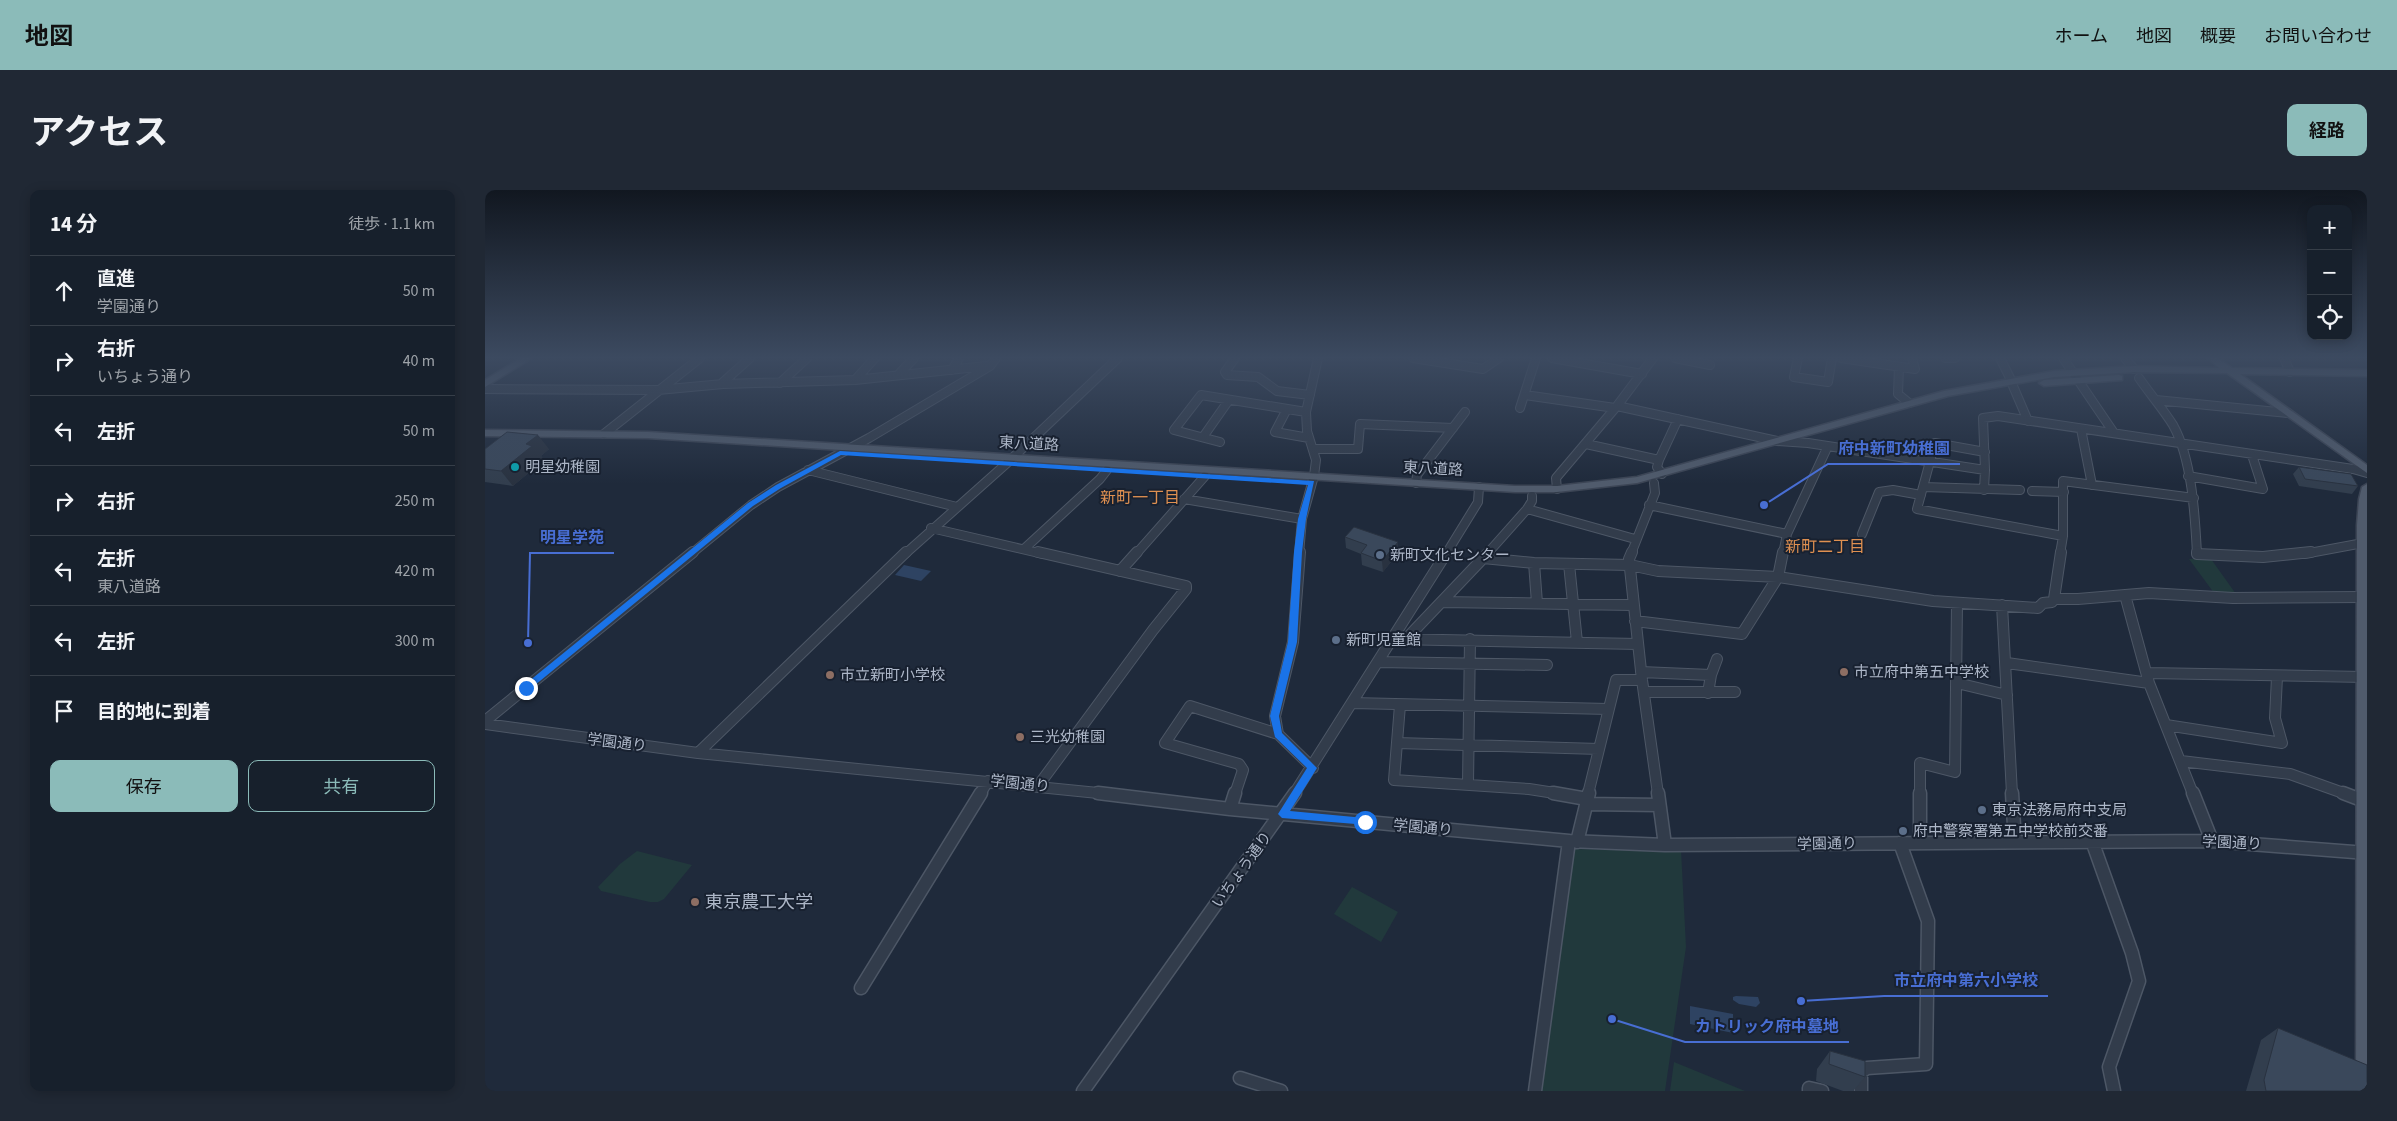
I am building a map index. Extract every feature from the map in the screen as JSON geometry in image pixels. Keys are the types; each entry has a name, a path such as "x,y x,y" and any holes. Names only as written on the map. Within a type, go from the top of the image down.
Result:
{"main road":[{"name":"東八道路","path":"485,433 604,434 840,453 1009,461 1479,490 1557,489 1603,485 1662,474 1928,400"},
{"name":"東八道路","path":"485,439 653,438 851,447 1107,470 1205,476 1417,484 1532,496 1594,493 1654,483 1946,400"},
{"path":"2270,400 2367,472"},
{"path":"2365,1091 2366,853 2364,801 2363,507 2367,487"}],"street":[{"path":"604,434 646,400"},
{"path":"485,723 751,504 932,400"},
{"path":"697,754 931,528 1009,461 1073,400"},
{"path":"1197,400 1174,430 1219,442"},
{"path":"1229,400 1306,412"},
{"path":"1203,437 1229,400"},
{"path":"1309,400 1306,412 1309,438 1316,460 1302,519 1293,642 1275,707 1278,734 1286,745 1313,768"},
{"path":"1519,408 1523,400"},
{"path":"1563,400 1616,407 1777,441 1799,442 1827,448 1985,470"},
{"path":"1557,489 1556,478 1621,400"},
{"path":"1905,400 1909,404"},
{"path":"2019,400 2028,421"},
{"path":"2092,400 2114,433"},
{"path":"2156,400 2288,413"},
{"path":"2156,400 2173,426 2180,444 2194,498 2197,554 2263,557 2290,556 2363,543"},
{"path":"1287,410 1275,432 1309,438"},
{"path":"1417,484 1417,475 1465,412"},
{"path":"1984,490 1985,452 1983,418 1998,416 2367,472"},
{"path":"1662,474 1657,467 1659,460 1678,419"},
{"path":"1313,448 1358,449 1360,424 1453,428"},
{"path":"2081,429 2092,485"},
{"path":"1985,452 1935,443 1917,509 2063,536"},
{"path":"1586,444 1659,460"},
{"path":"1635,621 1742,634 1778,577 1787,534 1827,448"},
{"path":"2188,476 2263,489 2251,455"},
{"path":"808,470 923,497 957,507"},
{"path":"1024,549 1101,478 1107,470"},
{"path":"1120,571 1205,476"},
{"path":"2054,599 2063,536 2063,481 2194,498"},
{"path":"1654,483 1655,493 1635,539 1629,559 1635,621 1665,846"},
{"name":"いちょう通り","path":"1083,1091 1313,768 1473,511 1478,502 1479,490"},
{"path":"1862,534 1879,492 1893,490 2020,490"},
{"path":"2032,492 2064,492"},
{"path":"1406,639 1443,602 1527,509 1532,502 1532,496"},
{"path":"1185,499 1302,519"},
{"path":"1649,505 1787,534"},
{"path":"1527,509 1635,539"},
{"path":"931,528 1186,586 1186,589 1153,630 1038,786"},
{"path":"1483,558 1534,563 1630,565 1658,571 1778,577 1887,594 1957,602 2038,608 2054,599 2086,599 2125,595 2187,593 2229,598 2265,599 2363,597"},
{"path":"1534,563 1537,604"},
{"path":"1569,564 1577,642"},
{"path":"2125,595 2149,678 2212,841"},
{"path":"1443,602 1633,605"},
{"path":"1920,843 1920,763 1955,772 1957,602"},
{"path":"2002,605 2007,663 2015,842"},
{"path":"1394,638 1638,644"},
{"path":"1469,784 1470,639"},
{"path":"1708,693 1711,675 1717,659"},
{"path":"1379,662 1547,665"},
{"path":"2007,663 2149,678 2364,677"},
{"path":"1535,1091 1573,842 1587,802 1616,680 1642,676 1711,675"},
{"path":"2166,725 2282,743 2275,718 2277,677"},
{"path":"1957,683 2007,695"},
{"path":"1644,692 1735,692"},
{"path":"1352,703 1608,710"},
{"path":"1400,704 1395,780 1529,789 1587,802 1659,805"},
{"path":"1230,808 1243,770 1239,764 1165,743 1189,706 1278,734"},
{"name":"学園通り","path":"485,723 697,754 1038,786 1282,814 1573,842 1665,846 2212,841 2366,853"},
{"path":"1397,743 1599,749"},
{"path":"2181,761 2290,774 2364,801"},
{"path":"861,988 988,781"},
{"path":"2093,841 2132,953 2139,981 2109,1067 2114,1091"},
{"path":"1861,1091 1861,1072 1867,1068 1926,1064 1928,921 1899,843"},
{"path":"1240,1078 1281,1091"},
{"path":"1809,1091 1809,1088 1822,1091"}],"green space":[{"path":"2189,559 2211,559 2236,594 2214,593"},
{"path":"1567,849 1681,850 1686,947 1665,1091 1541,1091"},
{"path":"637,851 692,865 664,899 658,902 650,902 601,891 598,887 620,864"},
{"path":"1352,887 1398,912 1381,942 1334,914"},
{"path":"1674,1062 1745,1091 1670,1091"}],"water":[{"path":"904,565 931,571 921,581 895,575"},
{"path":"1733,997 1758,997 1760,1003 1756,1007 1739,1004 1733,1000"},
{"path":"1690,1006 1733,1014 1733,1033 1690,1024"}],"building":[{"path":"507,432 538,435 526,444 532,446 501,471 485,469 485,449"},
{"path":"2299,467 2351,474 2358,486 2305,479"},
{"path":"1354,527 1398,542 1382,561 1361,553 1367,545 1345,537"},
{"path":"2278,1028 2367,1065 2367,1091 2266,1091 2264,1080"},
{"path":"1830,1051 1865,1061 1865,1077 1829,1064"}],"place":[{"name":"明星幼稚園","path":"515,467"},
{"name":"府中新町幼稚園","path":"1764,505"},
{"name":"新町文化センター","path":"1380,555"},
{"name":"新町児童館","path":"1336,640"},
{"name":"明星学苑","path":"528,643"},
{"name":"市立府中第五中学校","path":"1844,672"},
{"name":"市立新町小学校","path":"830,675"},
{"name":"三光幼稚園","path":"1020,737"},
{"name":"東京法務局府中支局","path":"1982,810"},
{"name":"府中警察署第五中学校前交番","path":"1903,831"},
{"name":"東京農工大学","path":"695,902"},
{"name":"市立府中第六小学校","path":"1801,1001"},
{"name":"カトリック府中墓地","path":"1612,1019"}],"district":[{"name":"新町一丁目","path":"1140,498"},
{"name":"新町二丁目","path":"1825,547"}],"route":[{"path":"526,688 751,504 778,486 840,453 1312,483 1302,519 1298,552 1293,642 1275,707 1275,725 1278,734 1286,745 1313,768 1282,814 1365,822"}]}
